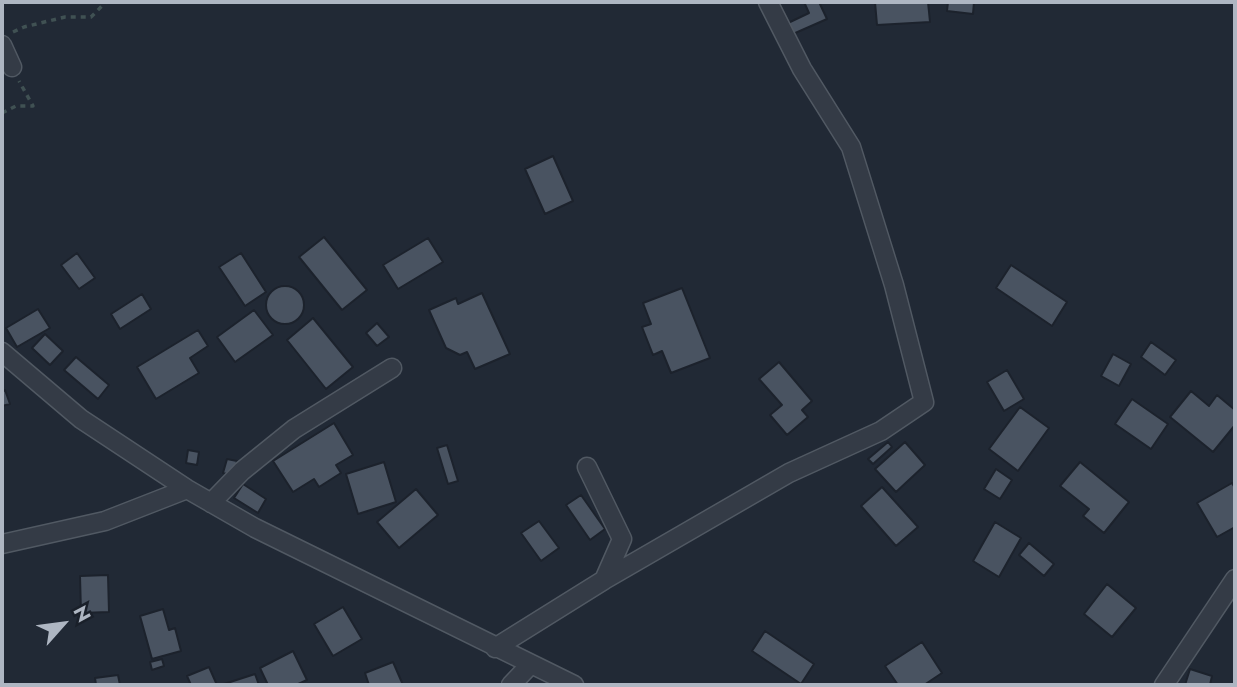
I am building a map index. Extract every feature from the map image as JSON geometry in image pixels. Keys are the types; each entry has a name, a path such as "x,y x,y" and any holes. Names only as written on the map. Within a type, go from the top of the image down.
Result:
{"street":[{"path":"495,648 604,580 789,473 881,431 924,401 894,285 851,148 803,69 768,2"},
{"path":"7,38 12,67"},
{"path":"2,352 81,419 211,503 255,528 574,685"},
{"path":"211,503 242,471 294,429 392,368"},
{"path":"587,467 622,539 604,580"},
{"path":"2,544 105,521 187,489"},
{"path":"1164,685 1235,579"},
{"path":"511,685 530,665"}],"path":[{"path":"7,38 24,27 65,17 91,17 106,2"},
{"path":"2,113 16,106 33,106 12,67"}],"building":[{"path":"804,2 819,2 827,19 793,34 788,23 809,13"},
{"path":"875,2 928,2 930,22 877,25"},
{"path":"948,2 974,2 973,14 947,11"},
{"path":"553,156 573,201 545,214 525,169"},
{"path":"324,237 367,290 342,310 299,257"},
{"path":"428,238 443,262 398,289 383,265"},
{"path":"77,253 95,278 79,289 61,265"},
{"path":"241,253 266,292 245,306 219,267"},
{"path":"1011,265 1067,302 1052,326 996,288"},
{"path":"285,286 298,292 304,305 298,318 285,324 272,318 266,305 272,292"},
{"path":"682,288 710,358 671,373 662,351 653,355 642,327 651,324 643,303"},
{"path":"482,293 510,354 475,369 467,352 460,355 446,348 429,310 456,298 458,304"},
{"path":"142,294 151,309 120,329 111,314"},
{"path":"38,309 50,328 17,347 6,328"},
{"path":"254,310 273,335 235,362 217,337"},
{"path":"313,318 353,367 326,389 287,340"},
{"path":"377,323 389,337 377,346 366,333"},
{"path":"198,330 208,346 190,358 199,373 156,399 137,367"},
{"path":"45,334 63,351 50,365 32,348"},
{"path":"1151,342 1176,360 1165,375 1141,357"},
{"path":"1113,354 1131,364 1119,386 1101,376"},
{"path":"76,357 109,385 98,399 64,370"},
{"path":"779,362 812,401 802,410 808,417 787,435 770,415 782,405 759,379"},
{"path":"1007,370 1024,399 1004,411 987,382"},
{"path":"5,390 10,404 2,406 2,391"},
{"path":"1191,391 1209,406 1217,395 1235,410 1235,425 1213,452 1170,417"},
{"path":"1132,399 1168,424 1151,449 1115,424"},
{"path":"1020,407 1049,428 1018,471 989,449"},
{"path":"334,423 353,455 336,465 341,473 319,487 314,479 293,492 273,461"},
{"path":"888,442 892,447 873,464 868,459"},
{"path":"905,442 925,465 896,492 875,469"},
{"path":"447,445 458,481 448,484 437,448"},
{"path":"188,450 199,452 197,465 186,463"},
{"path":"227,459 237,461 234,476 223,473"},
{"path":"384,462 396,502 358,514 346,474"},
{"path":"1080,462 1129,502 1104,533 1083,516 1089,509 1060,486"},
{"path":"996,469 1012,480 1000,499 984,489"},
{"path":"1232,483 1235,488 1235,527 1217,537 1197,503"},
{"path":"243,484 266,499 258,513 234,498"},
{"path":"882,487 918,527 896,546 861,506"},
{"path":"416,489 438,515 399,548 377,522"},
{"path":"581,495 605,529 590,540 566,505"},
{"path":"539,521 559,548 541,561 521,533"},
{"path":"995,522 1021,538 999,577 973,561"},
{"path":"1029,543 1054,564 1044,576 1019,555"},
{"path":"108,575 109,612 81,613 80,576"},
{"path":"1107,584 1136,608 1112,637 1084,614"},
{"path":"343,607 362,639 333,656 314,624"},
{"path":"163,609 169,630 175,628 181,651 152,659 140,616"},
{"path":"765,631 814,664 801,684 752,651"},
{"path":"922,642 942,673 924,685 898,685 885,666"},
{"path":"293,651 307,680 296,685 268,685 260,668"},
{"path":"162,659 164,666 152,670 150,662"},
{"path":"393,662 403,685 369,685 365,673"},
{"path":"209,667 217,685 191,685 187,676"},
{"path":"1190,669 1212,676 1210,685 1185,685"},
{"path":"255,674 259,685 221,685"},
{"path":"118,675 120,685 96,685 95,678"}]}
